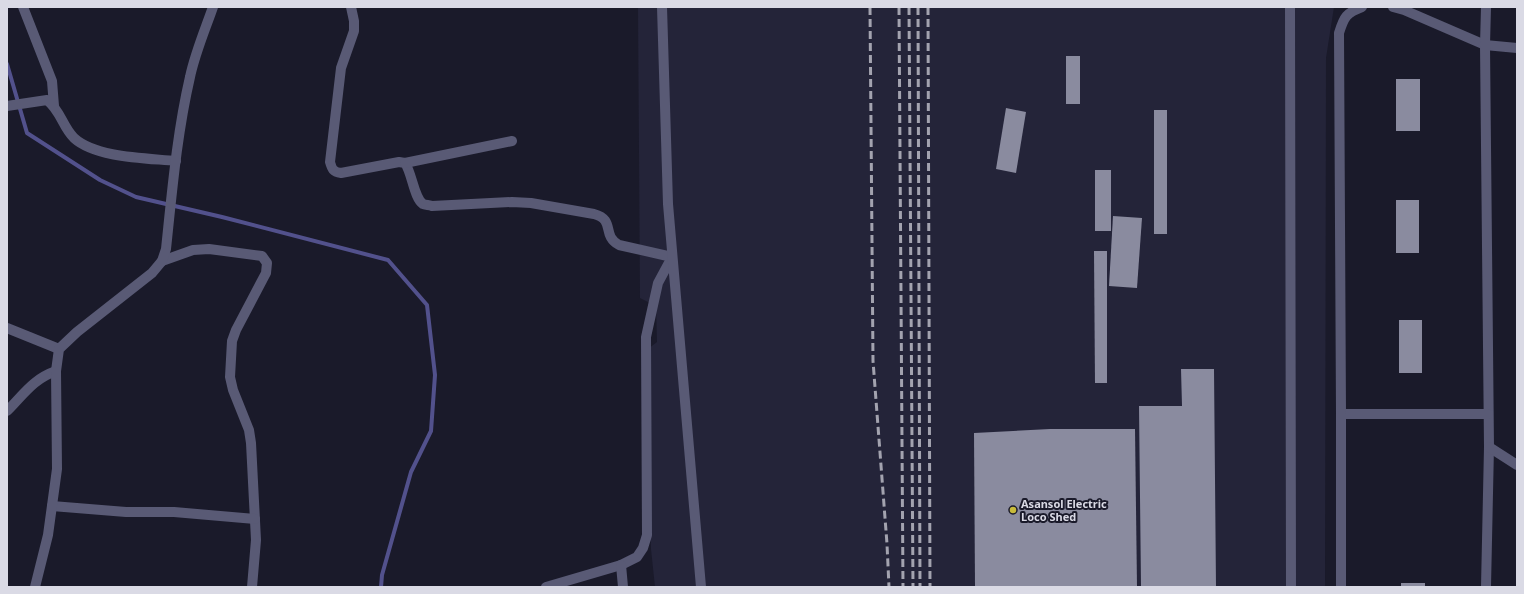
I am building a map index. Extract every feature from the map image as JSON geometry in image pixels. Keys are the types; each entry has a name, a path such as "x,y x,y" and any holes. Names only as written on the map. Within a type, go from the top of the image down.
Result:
{"street":[{"path":"23,7 52,81 50,103 64,125 74,137 86,146 97,151 111,154 176,161"},
{"path":"35,587 48,536 57,469 56,371 59,349 77,332 152,272 162,261 166,249 174,172 190,75 213,7"},
{"path":"351,7 354,21 354,31 341,68 330,162 332,168 336,172 341,173 399,162 405,163 512,141"},
{"path":"662,7 668,204 701,587"},
{"path":"1290,7 1291,587"},
{"path":"1341,587 1342,414 1339,33 1342,21 1350,12 1362,7"},
{"path":"1393,7 1404,10 1485,45 1517,48"},
{"path":"1486,7 1485,45 1489,447 1486,587"},
{"path":"7,106 50,103"},
{"path":"405,163 410,169 418,197 423,204 432,206 512,202 531,203 594,214 601,216 606,221 612,241 619,245 672,257"},
{"path":"162,261 193,250 209,249 262,256 267,263 266,272 236,330 232,341 230,377 233,390 249,430 251,443 256,540 252,587"},
{"path":"546,587 621,565 637,557 643,548 647,535 646,342 658,283 672,257"},
{"path":"7,328 59,349"},
{"path":"7,411 33,383 44,375 56,371"},
{"path":"1342,414 1488,414"},
{"path":"1489,447 1517,465"},
{"path":"52,506 126,512 174,512 255,519"},
{"path":"621,565 623,587"}],"shaded area":[{"path":"638,7 1334,7 1326,58 1325,587 655,587 651,549 644,352 657,342 656,306 640,298"}],"building":[{"path":"1066,56 1080,56 1080,104 1066,104"},
{"path":"1396,79 1420,79 1420,131 1396,131"},
{"path":"1006,108 1026,112 1016,173 996,169"},
{"path":"1154,110 1167,110 1167,234 1154,234"},
{"path":"1095,170 1111,170 1111,231 1095,231"},
{"path":"1396,200 1419,200 1419,253 1396,253"},
{"path":"1113,216 1142,218 1137,288 1109,286"},
{"path":"1094,251 1107,251 1107,383 1095,383"},
{"path":"1399,320 1422,320 1422,373 1399,373"},
{"path":"1181,369 1214,369 1216,587 1141,587 1139,406 1182,406"},
{"path":"1050,429 1135,429 1137,587 975,587 974,433"},
{"path":"1401,583 1425,583 1425,587 1401,587"}],"waterway":[{"path":"7,64 27,133 100,180 136,197 222,217 388,260 427,305 435,375 431,431 411,472 382,575 381,587"}],"railway":[{"path":"870,7 873,361 889,587"},
{"path":"899,7 903,587"},
{"path":"909,7 913,587"},
{"path":"918,7 920,587"},
{"path":"928,7 930,587"}],"place":[{"name":"Asansol Electric Loco Shed","path":"1013,510"}]}
